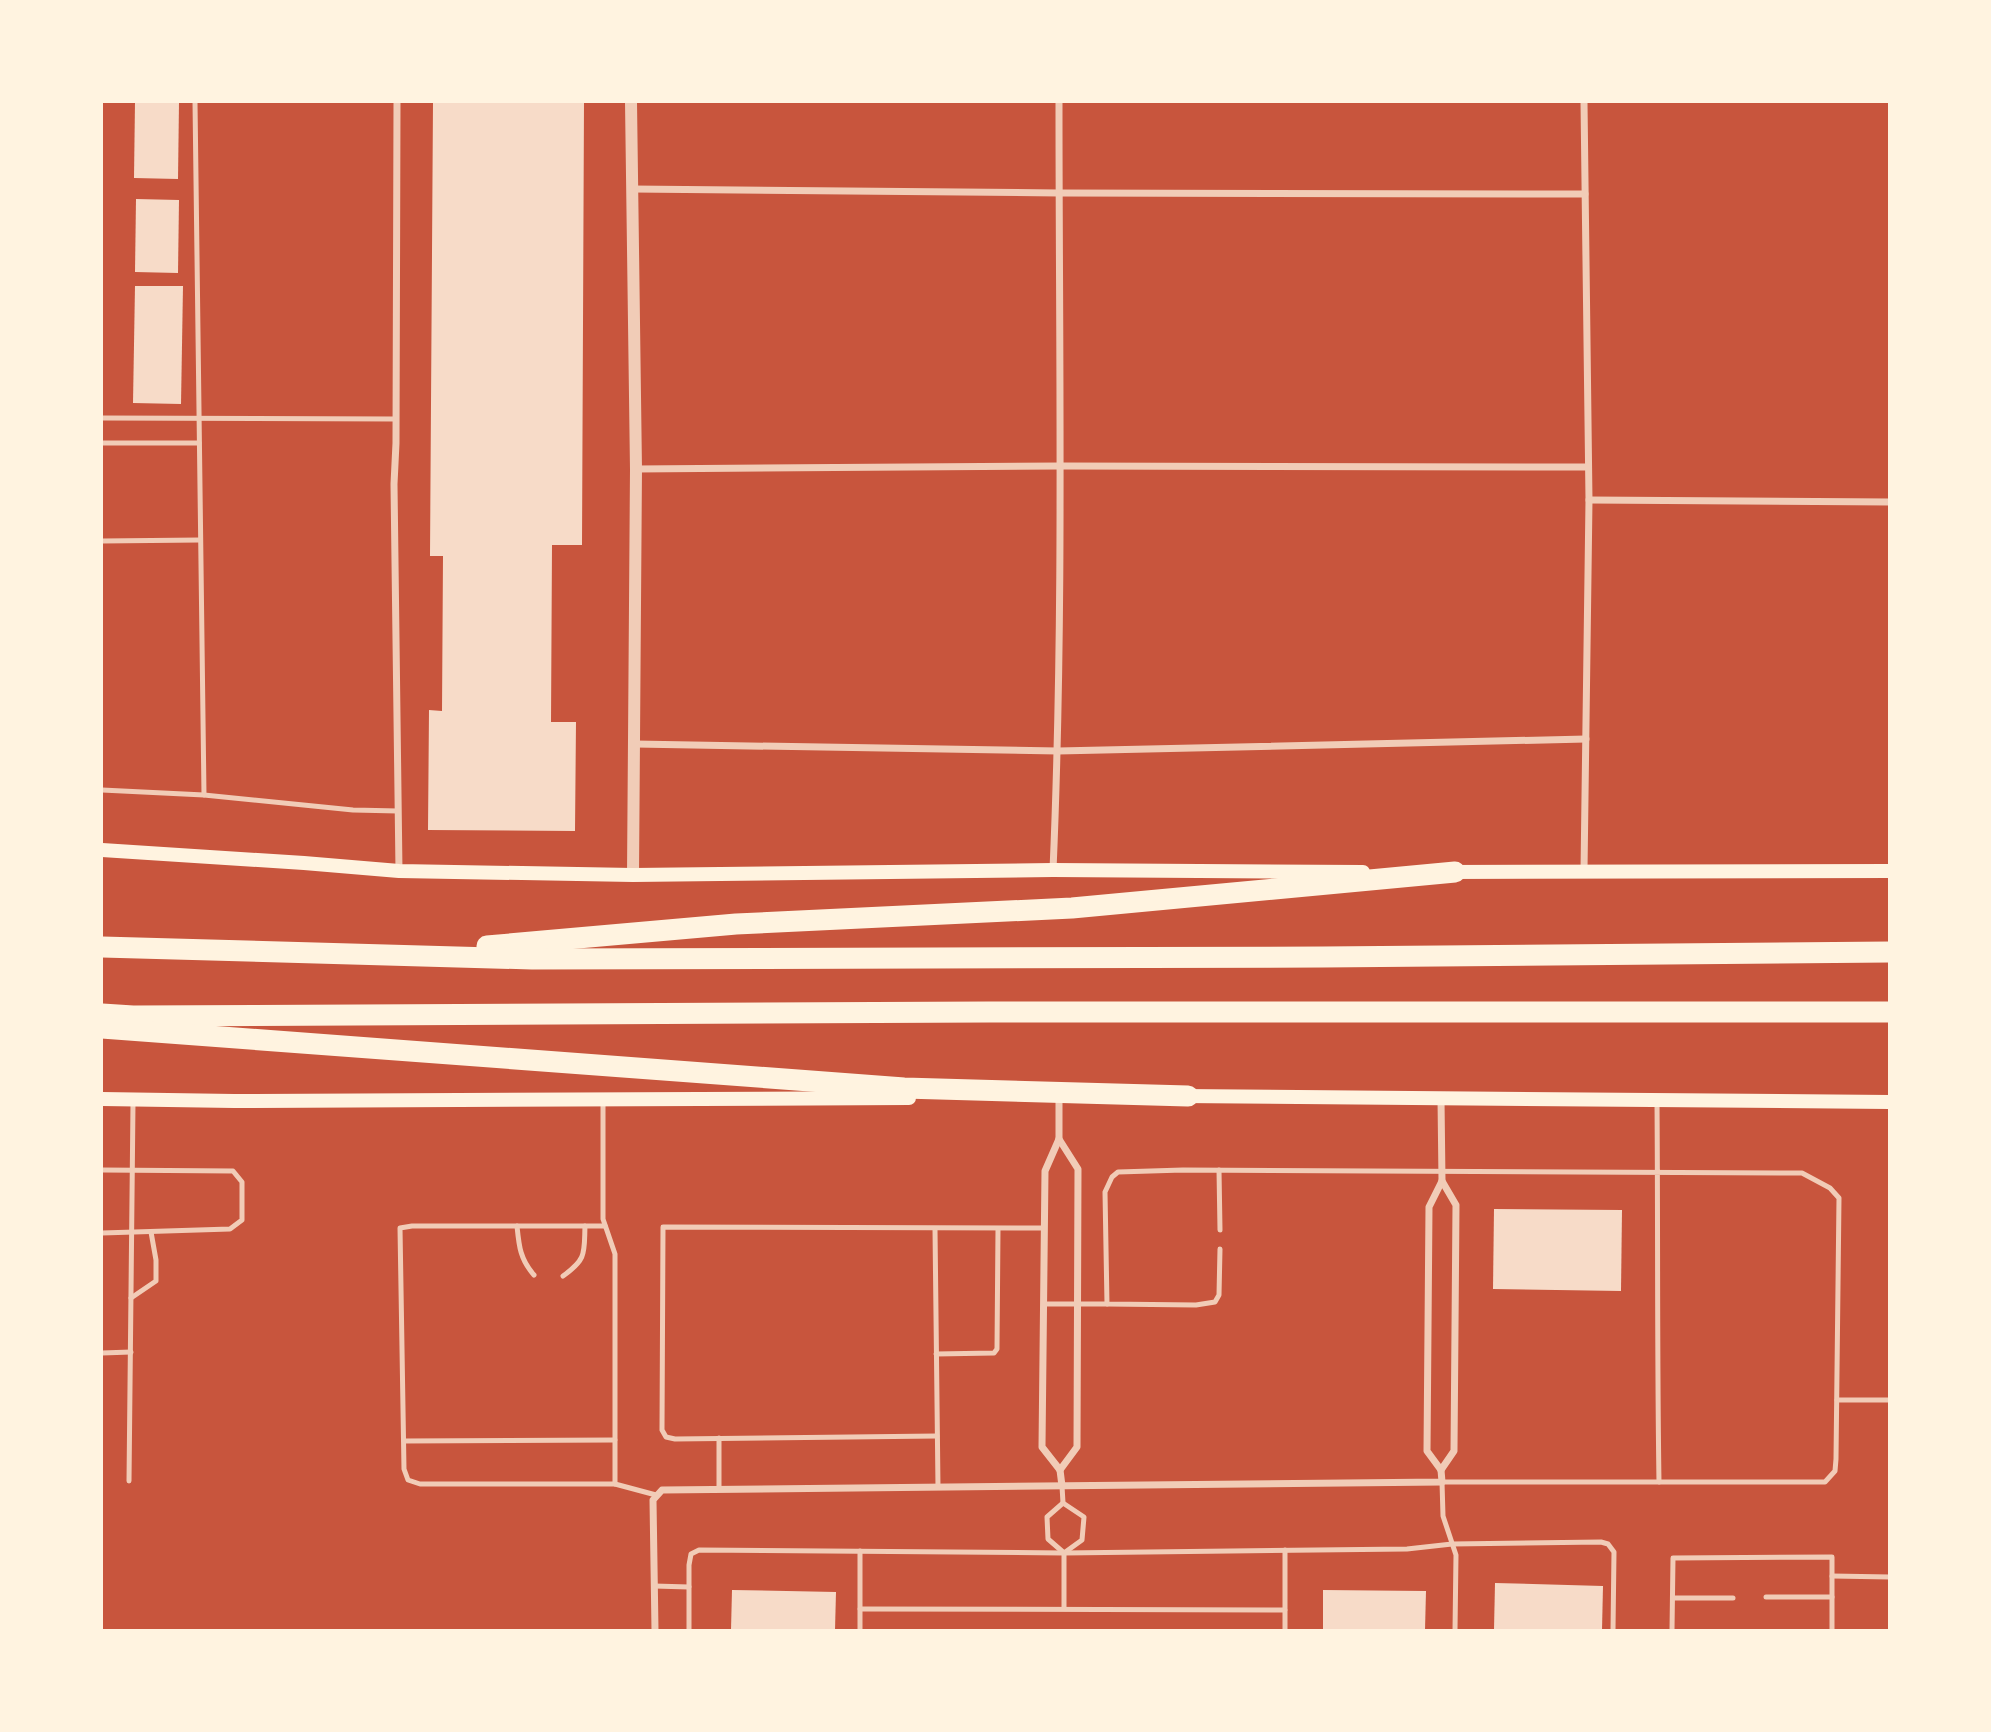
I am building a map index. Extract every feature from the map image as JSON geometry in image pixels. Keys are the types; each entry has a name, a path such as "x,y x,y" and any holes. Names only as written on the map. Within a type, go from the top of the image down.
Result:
{"highway":[{"path":"389,955 736,924 1072,908 1455,873"},
{"path":"102,947 559,959 1889,952"},
{"path":"102,1014 1889,1013"},
{"path":"102,1028 904,1088 1188,1096"}],"main road":[{"path":"102,850 400,871 633,875 1053,870 1455,873 1889,871"},
{"path":"102,1099 234,1101 1188,1096 1889,1102"}],"street":[{"path":"397,102 397,443 394,484 400,871"},
{"path":"631,102 636,468 633,875"},
{"path":"1053,870 1058,751 1059,102"},
{"path":"1584,102 1589,500 1584,871"},
{"path":"632,189 1585,194"},
{"path":"636,468 1588,467"},
{"path":"1589,500 1889,502"},
{"path":"635,744 1058,751 1586,739"},
{"path":"1059,1097 1059,1139 1045,1171 1042,1447 1060,1470 1062,1486"},
{"path":"654,1630 653,1500 662,1490 1442,1482 1441,1470 1427,1451 1429,1207 1442,1181 1441,1098"},
{"path":"1059,1139 1077,1170 1077,1447 1060,1470"},
{"path":"1441,1470 1454,1451 1456,1218 1456,1205 1442,1181"}],"lane":[{"path":"195,102 204,795"},
{"path":"102,418 395,419"},
{"path":"102,443 199,443"},
{"path":"102,541 200,540"},
{"path":"102,790 204,795 353,810 398,811"},
{"path":"603,1099 603,1219 615,1254 615,1483"},
{"path":"129,1481 133,1100"},
{"path":"1657,1100 1659,1482"},
{"path":"102,1170 233,1171 242,1182 242,1220 230,1229 102,1233"},
{"path":"1219,1170 1220,1230"},
{"path":"1107,1304 1105,1192 1112,1177 1118,1172 1219,1170 1802,1173 1830,1188 1839,1198 1835,1471 1825,1482 1442,1482 1443,1516 1456,1555 1455,1630"},
{"path":"517,1226 519,1251 524,1264 534,1275"},
{"path":"564,1276 577,1266 583,1257 585,1226"},
{"path":"605,1226 400,1228 404,1469 408,1480 420,1484 615,1483 656,1495"},
{"path":"937,1436 666,1437 662,1430 663,1227 1044,1228"},
{"path":"936,1354 993,1353 997,1349 998,1228"},
{"path":"935,1229 938,1487"},
{"path":"131,1298 156,1281 156,1260 151,1232"},
{"path":"1044,1304 1196,1305 1215,1302 1219,1295 1220,1249"},
{"path":"102,1353 131,1352"},
{"path":"1837,1400 1889,1400"},
{"path":"719,1438 719,1489"},
{"path":"404,1441 615,1440"},
{"path":"1062,1486 1063,1503"},
{"path":"1063,1503 1047,1517 1048,1539 1065,1553"},
{"path":"1063,1503 1084,1517 1082,1540 1065,1553"},
{"path":"689,1630 691,1554 699,1550 1065,1553 1407,1549 1452,1544 1601,1542 1608,1544 1614,1552 1613,1630"},
{"path":"1284,1550 1285,1630"},
{"path":"860,1551 860,1630"},
{"path":"1063,1608 1065,1553"},
{"path":"1672,1630 1672,1558 1832,1557 1832,1630"},
{"path":"1832,1576 1889,1577"},
{"path":"654,1586 689,1587"},
{"path":"1766,1597 1832,1597"},
{"path":"1672,1598 1733,1598"},
{"path":"860,1609 1285,1610"}],"building":[{"path":"135,102 179,102 178,179 134,178"},
{"path":"433,102 584,102 582,545 552,545 551,722 576,722 575,831 428,830 429,710 442,711 443,556 430,556"},
{"path":"136,199 179,200 178,273 135,272"},
{"path":"135,286 183,286 181,404 133,403"},
{"path":"1494,1209 1622,1210 1621,1291 1493,1289"},
{"path":"1495,1583 1603,1586 1602,1630 1494,1630"},
{"path":"732,1590 836,1592 835,1630 731,1630"},
{"path":"1323,1590 1426,1591 1425,1630 1323,1630"}]}
